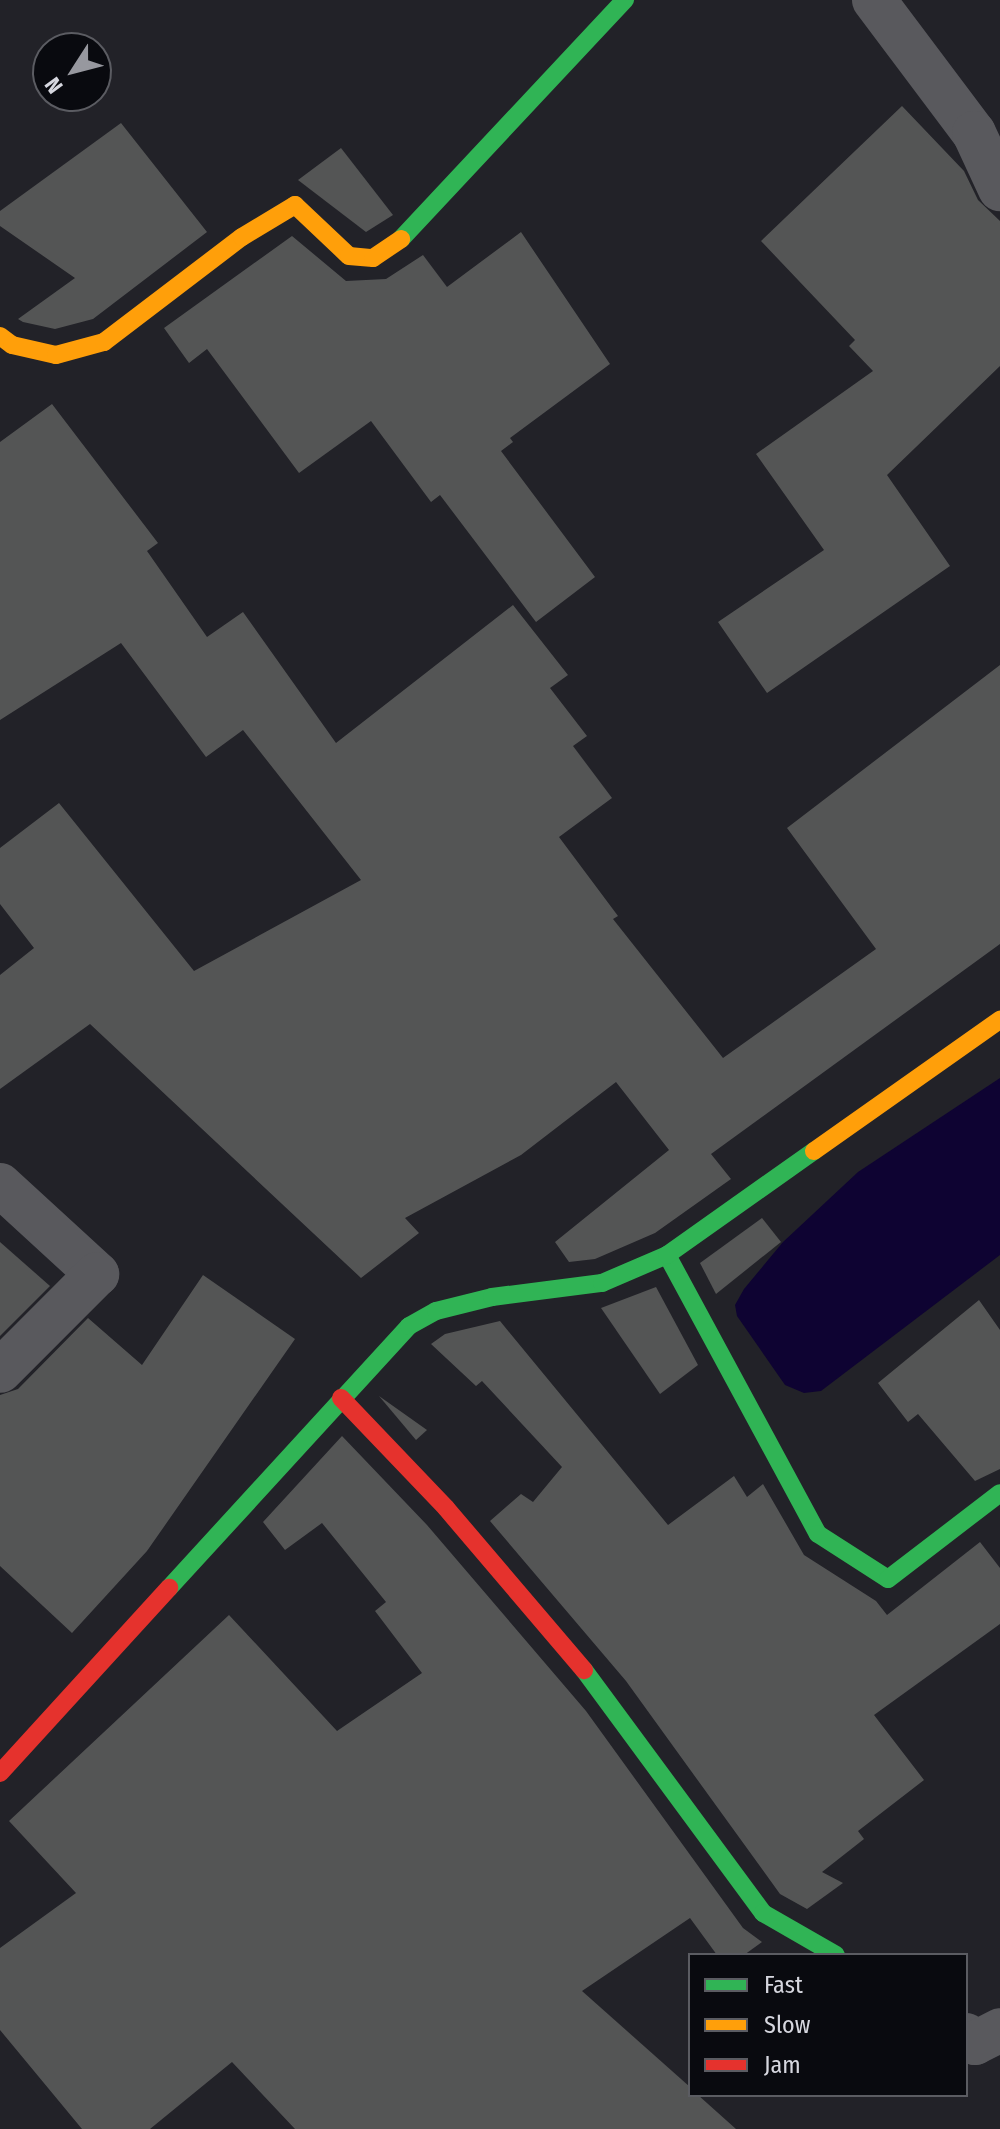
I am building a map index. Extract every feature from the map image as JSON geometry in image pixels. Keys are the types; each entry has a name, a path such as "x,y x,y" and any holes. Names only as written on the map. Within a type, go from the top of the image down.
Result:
{"street":[{"path":"0,336 12,345 56,355 104,342 242,237 295,205 349,256 373,258 411,233 625,0"},
{"path":"874,0 974,133 1000,189"},
{"path":"0,1773 387,1345 436,1311 492,1297 602,1283 667,1255 1000,1020"},
{"path":"0,1185 97,1274 0,1371"},
{"path":"667,1255 818,1534 888,1579 1000,1493"},
{"path":"341,1398 446,1508 606,1696 763,1913 833,1953"},
{"path":"968,2037 975,2043 1000,2030"}],"shaded area":[{"path":"1000,1078 1000,1255 821,1391 804,1393 785,1385 737,1316 735,1305 744,1289 783,1242 858,1172"}],"building":[{"path":"902,106 964,171 978,200 1000,221 1000,366 887,475 950,566 767,693 718,622 824,550 756,454 873,371 849,346 855,340 761,241"},
{"path":"121,123 207,232 93,319 55,329 23,322 18,319 75,278 0,226 0,211"},
{"path":"341,148 393,215 366,232 298,180"},
{"path":"521,232 610,364 510,438 513,442 501,451 595,577 536,622 440,495 431,502 371,421 299,473 207,349 189,363 164,328 292,236 346,281 386,279 423,255 447,287"},
{"path":"52,404 158,543 147,551 207,637 243,612 336,743 513,605 568,675 550,688 587,736 573,746 612,798 559,837 618,916 613,919 723,1058 876,949 787,828 1000,665 1000,944 711,1154 731,1179 655,1233 595,1259 569,1262 555,1242 669,1150 616,1082 521,1155 405,1218 419,1233 361,1278 90,1024 0,1089 0,975 34,948 0,904 0,848 59,803 194,971 361,880 243,730 206,757 121,643 0,720 0,442"},
{"path":"762,1218 781,1242 716,1294 700,1263"},
{"path":"0,1242 50,1286 0,1336"},
{"path":"203,1275 295,1339 147,1551 72,1633 0,1566 0,1395 18,1389 88,1318 142,1365"},
{"path":"656,1287 698,1365 660,1394 601,1308"},
{"path":"979,1300 1000,1330 1000,1469 975,1481 918,1414 908,1422 878,1383"},
{"path":"500,1321 668,1525 734,1476 747,1497 763,1484 804,1555 876,1601 887,1615 980,1542 1000,1568 1000,1624 874,1715 924,1780 858,1831 864,1839 822,1872 843,1883 807,1909 780,1894 626,1681 490,1521 521,1494 533,1502 562,1467 482,1381 476,1386 431,1344 445,1334"},
{"path":"379,1396 427,1430 416,1440"},
{"path":"342,1436 427,1525 586,1711 743,1928 762,1942 747,1953 716,1953 690,1918 582,1991 688,2085 688,2097 700,2097 736,2129 295,2129 232,2062 150,2129 82,2129 0,2030 0,1948 76,1893 9,1821 229,1615 337,1731 422,1673 375,1611 386,1602 322,1523 285,1550 263,1522"}],"traffic: fast":[{"path":"401,239 625,0"},
{"path":"169,1588 409,1326 436,1311 492,1297 602,1283 667,1255 814,1151"},
{"path":"667,1255 818,1534 888,1579 1000,1493"},
{"path":"584,1670 763,1913 833,1953"}],"traffic: slow":[{"path":"0,336 12,345 56,355 104,342 242,237 295,205 349,256 373,258 401,239"},
{"path":"814,1151 1000,1020"}],"traffic: jam":[{"path":"341,1398 446,1508 584,1670"},
{"path":"0,1773 169,1588"}]}
